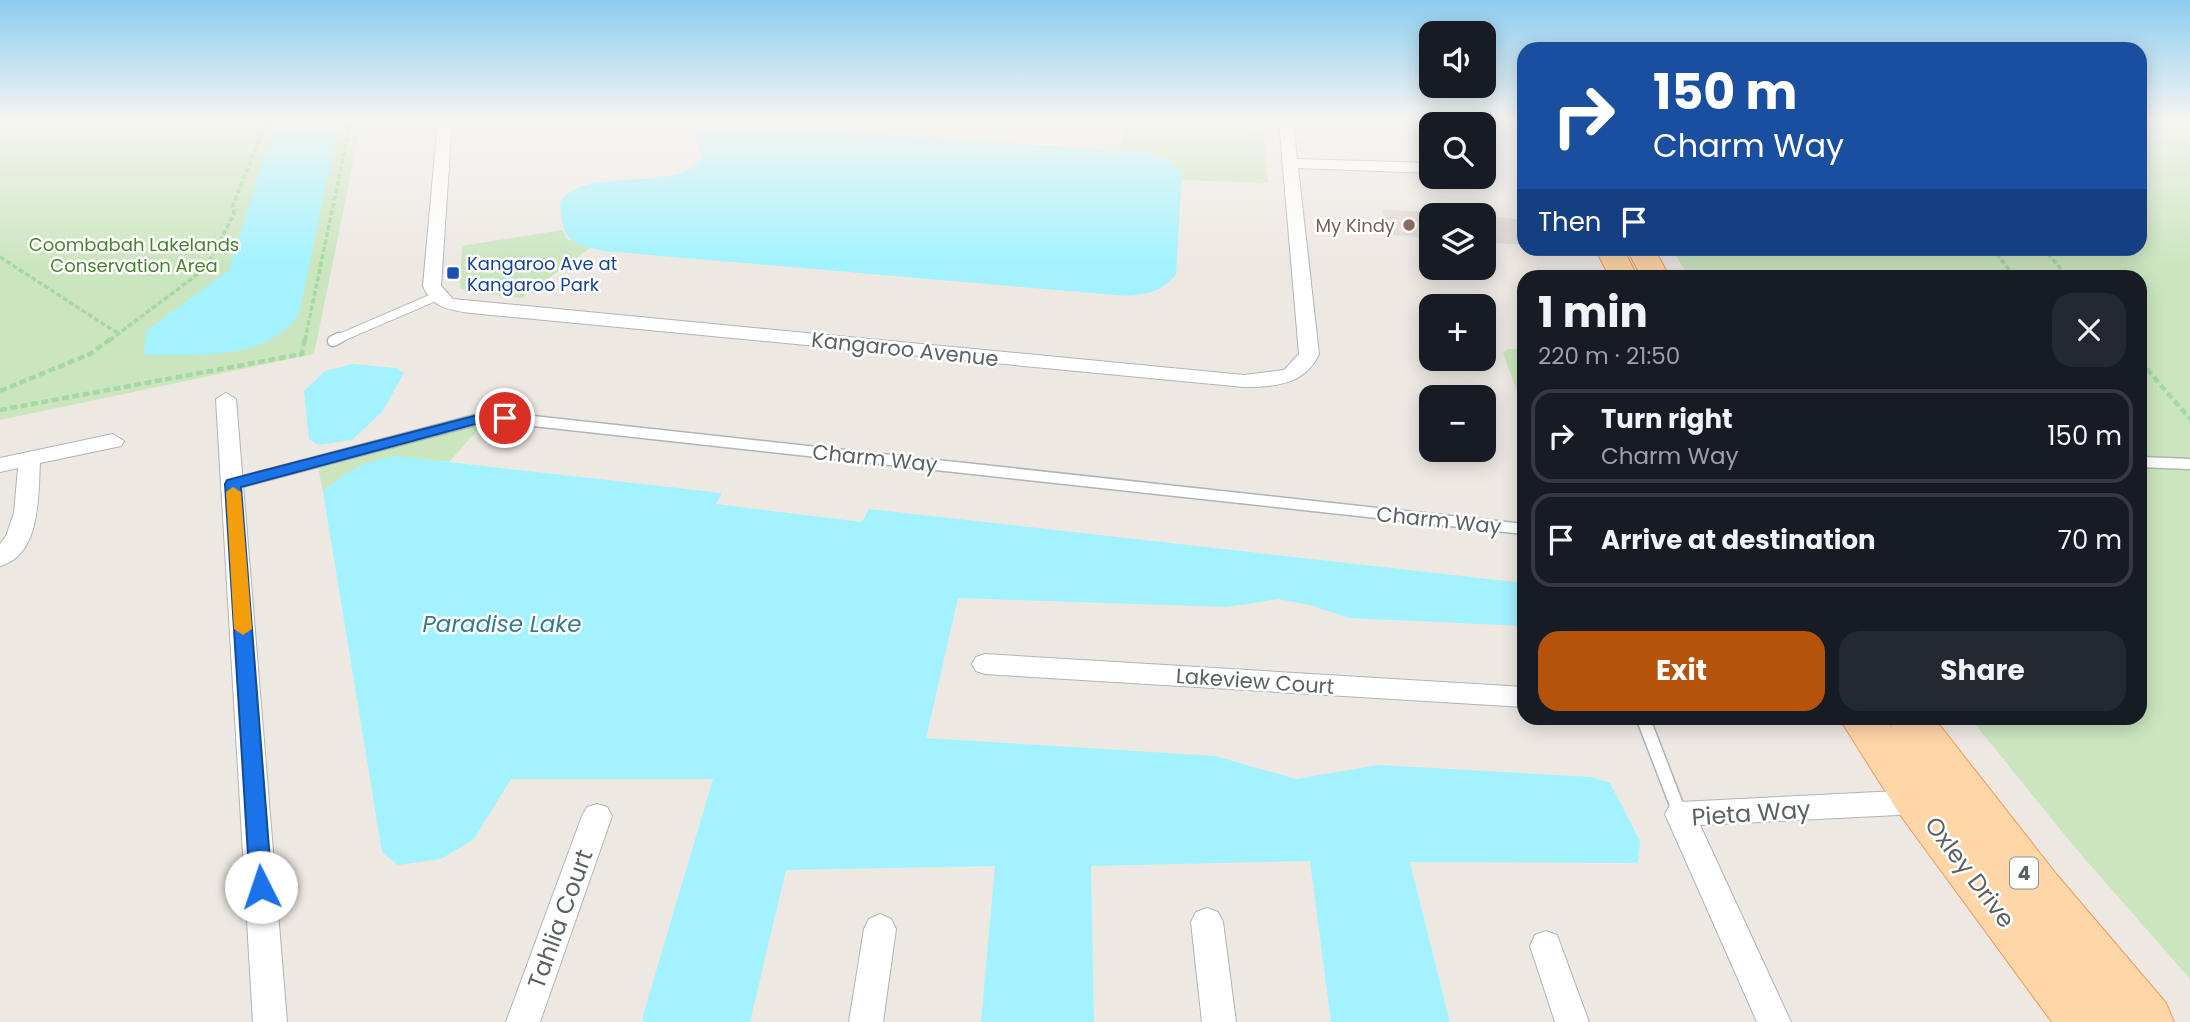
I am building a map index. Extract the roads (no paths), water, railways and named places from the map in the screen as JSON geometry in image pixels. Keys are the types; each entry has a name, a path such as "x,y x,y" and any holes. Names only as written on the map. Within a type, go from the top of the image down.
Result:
{"main road":[{"name":"Oxley Drive","path":"1866,725 1918,802 2085,1022"},
{"name":"Oxley Drive","path":"1914,725 2039,891 2147,1022"}],"street":[{"path":"435,297 432,278 441,168"},
{"name":"Kangaroo Avenue","path":"435,297 443,302 471,307 1214,379 1278,379 1301,368 1309,354 1291,168"},
{"path":"226,399 270,1022"},
{"path":"0,465 113,442"},
{"path":"0,558 15,546 23,531 30,459"},
{"name":"Lakeview Court","path":"985,664 1517,697"},
{"name":"Pieta Way","path":"1774,1022 1680,814 1918,802"},
{"name":"Tahlia Court","path":"523,1022 597,816"},
{"path":"1207,922 1219,1022"},
{"path":"866,1022 880,929"},
{"path":"1546,946 1572,1022"}],"lane":[{"path":"333,341 435,297"},
{"name":"Charm Way","path":"233,484 479,419 505,418 1517,528"},
{"path":"2147,462 2190,464"},
{"path":"1646,725 1680,814"}],"water":[{"path":"260,168 330,168 299,314 285,330 269,341 229,352 144,355 146,331 229,270"},
{"path":"1177,168 1182,173 1176,274 1166,285 1154,291 1126,296 604,251 575,242 565,232 560,202 572,191 589,184 653,178 690,169"},
{"path":"353,364 395,368 404,373 382,412 352,440 318,445 309,439 304,391 325,371"},
{"name":"Paradise Lake","path":"396,456 722,493 716,504 862,522 869,509 1517,582 1517,626 1349,618 1310,605 1278,599 1227,607 958,598 926,738 1215,756 1296,779 1379,765 1591,777 1610,783 1640,841 1638,863 1410,862 1450,1022 1331,1022 1310,861 1091,866 1094,1022 981,1022 995,866 786,870 750,1022 644,1022 642,1019 713,779 511,779 474,839 441,859 398,865 382,852 323,492 356,468"}],"place":[{"name":"My Kindy","path":"1409,225"},
{"name":"Kangaroo Ave at Kangaroo Park","path":"453,273"}],"park label":[{"name":"Coombabah Lakelands Conservation Area","path":"134,254"}]}
